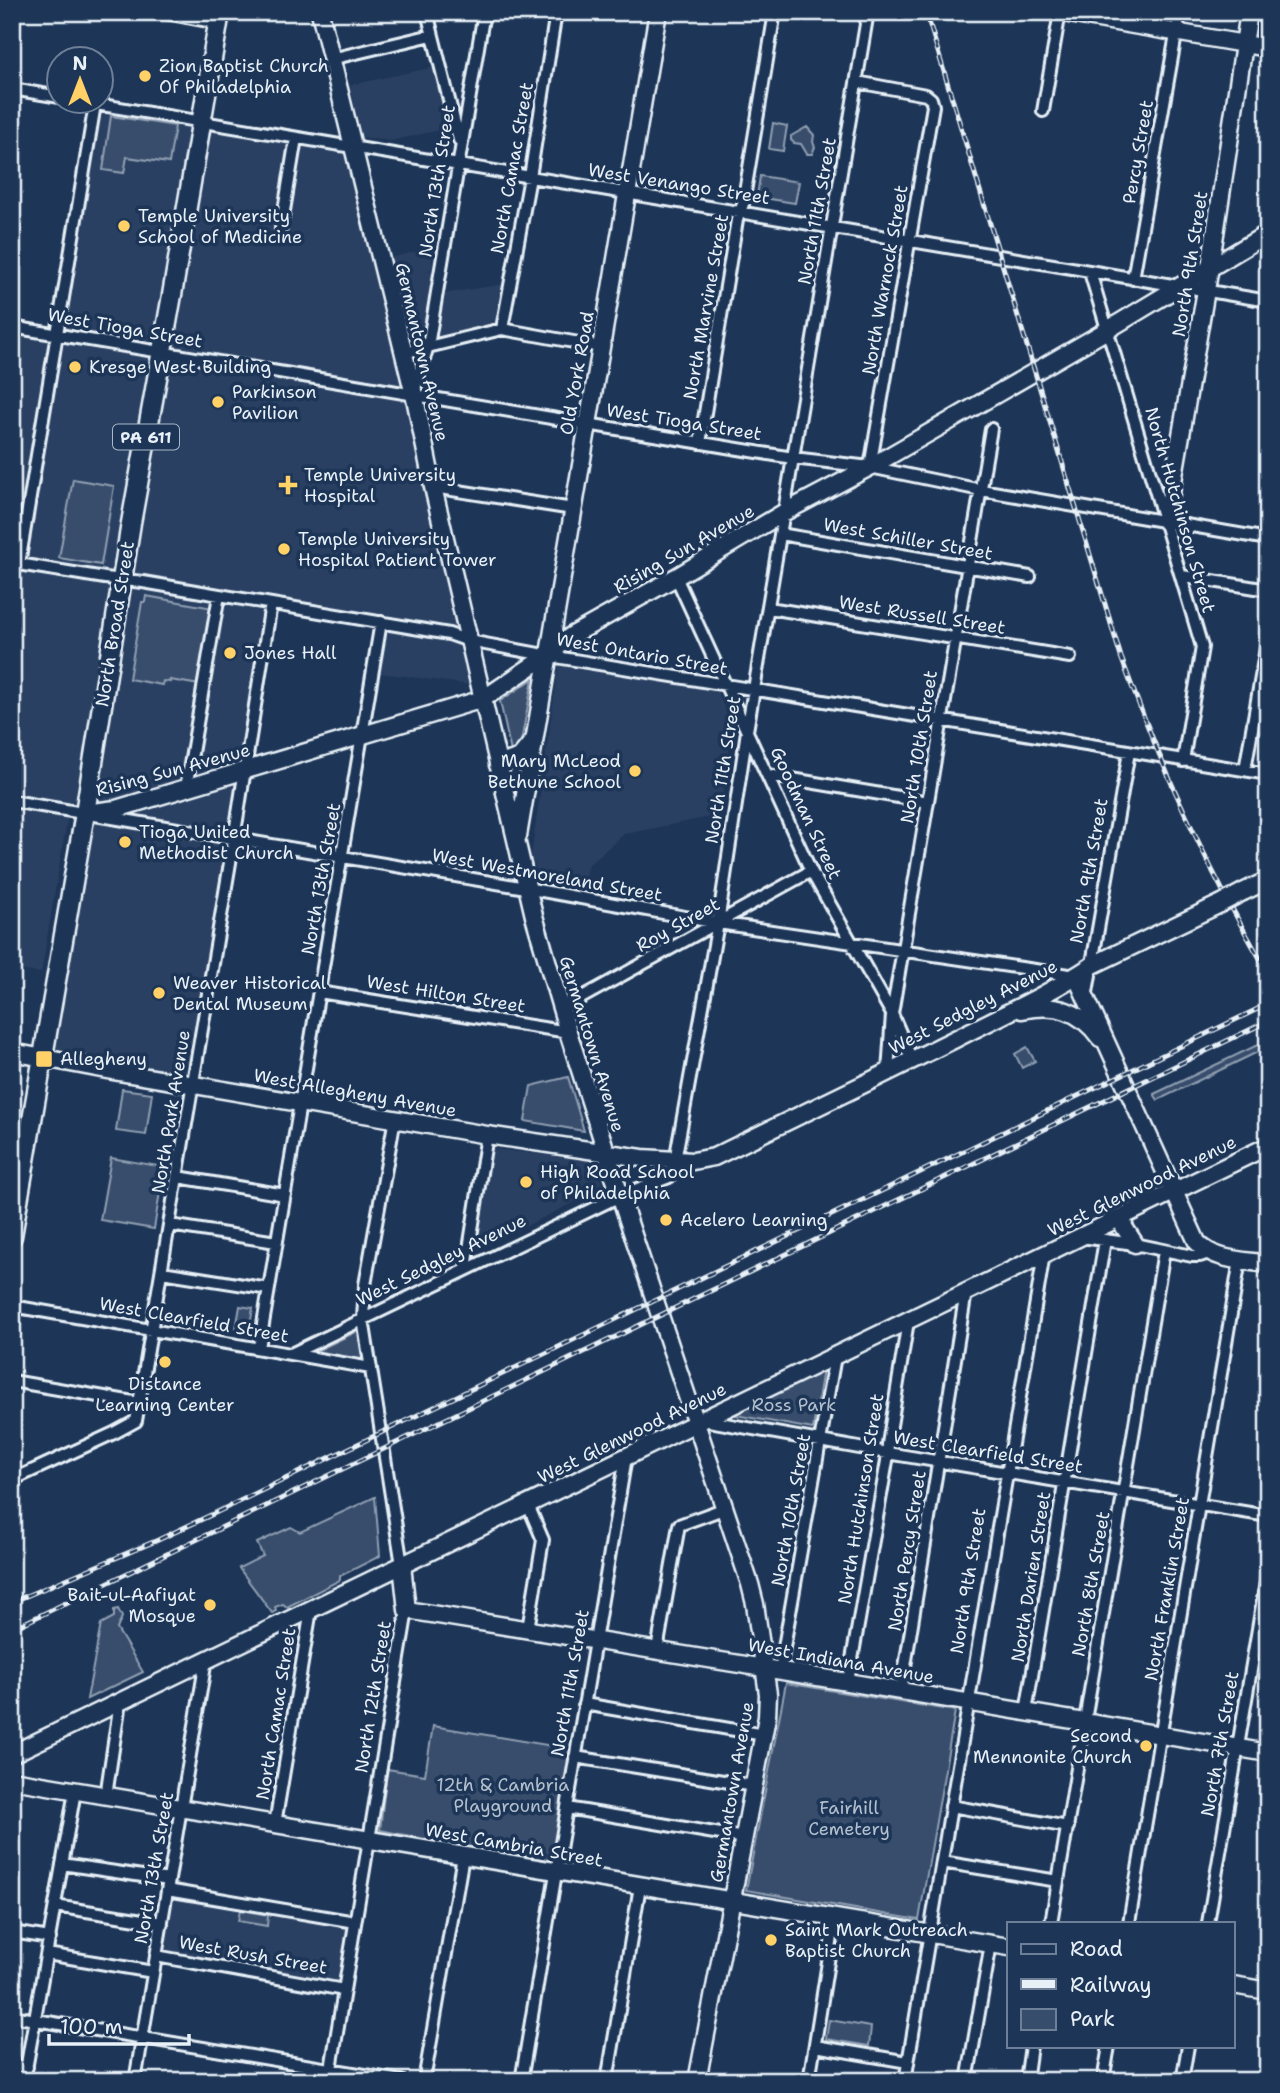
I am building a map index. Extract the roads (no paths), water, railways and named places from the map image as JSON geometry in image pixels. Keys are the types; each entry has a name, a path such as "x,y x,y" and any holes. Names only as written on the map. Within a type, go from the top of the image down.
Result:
{"main road":[{"name":"North Broad Street","path":"12,1236 85,813 121,580 219,17"}],"street":[{"path":"12,25 15,12"},
{"path":"160,12 219,17"},
{"name":"Germantown Avenue","path":"320,12 414,395 526,888 620,1196 699,1422 723,1509 755,1604 772,1669 764,1735 697,2081"},
{"path":"427,12 461,146"},
{"name":"North 13th Street","path":"414,395 428,346 484,12"},
{"name":"North Camac Street","path":"502,328 530,177 556,12"},
{"name":"Old York Road","path":"517,849 533,740 658,12"},
{"name":"North Marvine Street","path":"700,443 775,12"},
{"name":"North 11th Street","path":"675,1161 718,923 747,731 868,12"},
{"path":"1043,111 1059,12 1124,18 1177,32 1268,48"},
{"path":"1177,32 1180,12"},
{"name":"North 9th Street","path":"1166,522 1250,12"},
{"name":"Percy Street","path":"1133,279 1177,32"},
{"path":"331,60 432,35"},
{"name":"North Warnock Street","path":"857,82 926,95 932,100 933,106 870,467"},
{"path":"12,89 46,95"},
{"name":"West Venango Street","path":"116,107 1268,302"},
{"path":"15,564 57,335 88,116"},
{"path":"281,229 296,138"},
{"name":"Rising Sun Avenue","path":"85,813 116,809 483,699 571,636 1109,329 1268,233"},
{"name":"North Hutchinson Street","path":"1090,272 1202,647 1183,761"},
{"name":"West Tioga Street","path":"12,327 700,443 870,467 981,490 1268,538"},
{"path":"403,353 502,328 601,347"},
{"name":"North 10th Street","path":"888,1072 892,1014 991,429"},
{"path":"433,487 573,509"},
{"name":"West Schiller Street","path":"780,534 1030,577"},
{"name":"West Ontario Street","path":"15,564 381,622 449,634 469,641 726,686 1268,774"},
{"path":"1182,576 1268,590"},
{"name":"Goodman Street","path":"676,577 811,871 892,1014 912,1060"},
{"path":"186,788 219,595"},
{"name":"North Park Avenue","path":"12,1480 136,1421 271,604"},
{"name":"West Russell Street","path":"769,608 1070,657"},
{"name":"North 13th Street","path":"259,1348 381,622"},
{"path":"1245,770 1268,636"},
{"path":"1255,710 1268,712"},
{"path":"498,765 520,757 533,740"},
{"name":"North 9th Street","path":"1086,998 1129,752"},
{"path":"768,775 928,802"},
{"name":"West Westmoreland Street","path":"12,801 718,923 1076,976"},
{"name":"Roy Street","path":"561,1009 811,871"},
{"name":"West Sedgley Avenue","path":"692,1161 714,1157 1006,1014 1093,965 1268,880"},
{"path":"1076,976 1196,1242 1209,1253 1268,1264"},
{"name":"West Hilton Street","path":"320,992 568,1032"},
{"path":"1006,1014 1048,1006 1057,1007 1088,1025 1109,1050"},
{"name":"West Allegheny Avenue","path":"12,1052 487,1135 642,1158 692,1161"},
{"path":"363,1319 365,1286 395,1118"},
{"path":"466,1268 487,1135"},
{"name":"West Glenwood Avenue","path":"12,1754 1268,1146"},
{"name":"West Sedgley Avenue","path":"291,1354 466,1268 620,1196 669,1177 675,1161"},
{"path":"178,1177 285,1195"},
{"path":"1123,1216 1124,1227 1135,1244"},
{"path":"170,1225 276,1242"},
{"path":"1082,1237 1200,1256 1209,1253"},
{"name":"North Darien Street","path":"1026,1712 1105,1240"},
{"name":"North 8th Street","path":"1051,1922 1164,1251"},
{"name":"North 9th Street","path":"905,2081 1044,1254"},
{"name":"North Franklin Street","path":"1129,1922 1240,1260"},
{"path":"162,1272 269,1289"},
{"name":"North Percy Street","path":"901,1691 966,1292"},
{"name":"West Clearfield Street","path":"12,1306 371,1368"},
{"name":"North 12th Street","path":"330,2075 407,1610 363,1319"},
{"name":"North Hutchinson Street","path":"848,1682 908,1321"},
{"name":"North 10th Street","path":"772,1669 821,1441 835,1356"},
{"path":"12,1381 139,1403"},
{"name":"West Clearfield Street","path":"699,1422 1268,1516"},
{"name":"North 11th Street","path":"521,2081 626,1457"},
{"path":"527,1629 543,1540 528,1504"},
{"path":"657,1650 679,1525 723,1509"},
{"name":"North 7th Street","path":"1208,1922 1267,1577"},
{"name":"North Camac Street","path":"275,1824 311,1610"},
{"name":"West Indiana Avenue","path":"407,1610 1268,1753"},
{"name":"North 13th Street","path":"135,2081 206,1660"},
{"path":"106,1796 120,1702"},
{"path":"584,1704 764,1735"},
{"path":"575,1756 754,1786"},
{"name":"West Cambria Street","path":"12,1780 1007,1947"},
{"path":"24,2081 75,1791"},
{"path":"951,1806 1068,1826"},
{"path":"567,1808 744,1838"},
{"path":"424,2081 463,1856"},
{"path":"942,1862 1058,1881"},
{"path":"62,1864 355,1922"},
{"path":"607,2081 640,1886"},
{"path":"55,1906 162,1923"},
{"path":"809,2081 835,1918"},
{"path":"12,1932 50,1938"},
{"path":"967,2081 991,1944"},
{"path":"47,1954 153,1972"},
{"name":"West Rush Street","path":"156,1956 344,1990"},
{"path":"1234,1985 1268,1991"},
{"path":"12,2016 143,2038 330,2075 401,2081"},
{"path":"815,2046 908,2062"},
{"path":"1026,2081 1031,2048"},
{"path":"1103,2081 1109,2048"},
{"path":"1182,2081 1188,2048"},
{"path":"12,2065 27,2067"}],"railway":[{"path":"926,12 1121,657 1187,818 1225,896 1268,972"},
{"path":"12,1602 213,1514 1268,1004"},
{"path":"12,1629 1268,1021"}],"place":[{"name":"Zion Baptist Church Of Philadelphia","path":"145,76"},
{"name":"Temple University School of Medicine","path":"124,226"},
{"name":"Kresge West Building","path":"75,367"},
{"name":"Parkinson Pavilion","path":"218,402"},
{"name":"Temple University Hospital","path":"288,485"},
{"name":"Temple University Hospital Patient Tower","path":"284,549"},
{"name":"Jones Hall","path":"230,653"},
{"name":"Mary McLeod Bethune School","path":"635,771"},
{"name":"Tioga United Methodist Church","path":"125,842"},
{"name":"Weaver Historical Dental Museum","path":"159,993"},
{"name":"Allegheny","path":"44,1059"},
{"name":"High Road School of Philadelphia","path":"526,1182"},
{"name":"Acelero Learning","path":"666,1220"},
{"name":"Distance Learning Center","path":"165,1362"},
{"name":"Bait-ul-Aafiyat Mosque","path":"210,1605"},
{"name":"Second Mennonite Church","path":"1146,1746"},
{"name":"Saint Mark Outreach Baptist Church","path":"771,1940"}],"park label":[{"name":"Ross Park","path":"794,1405"},
{"name":"12th & Cambria Playground","path":"503,1795"},
{"name":"Fairhill Cemetery","path":"849,1818"}]}
